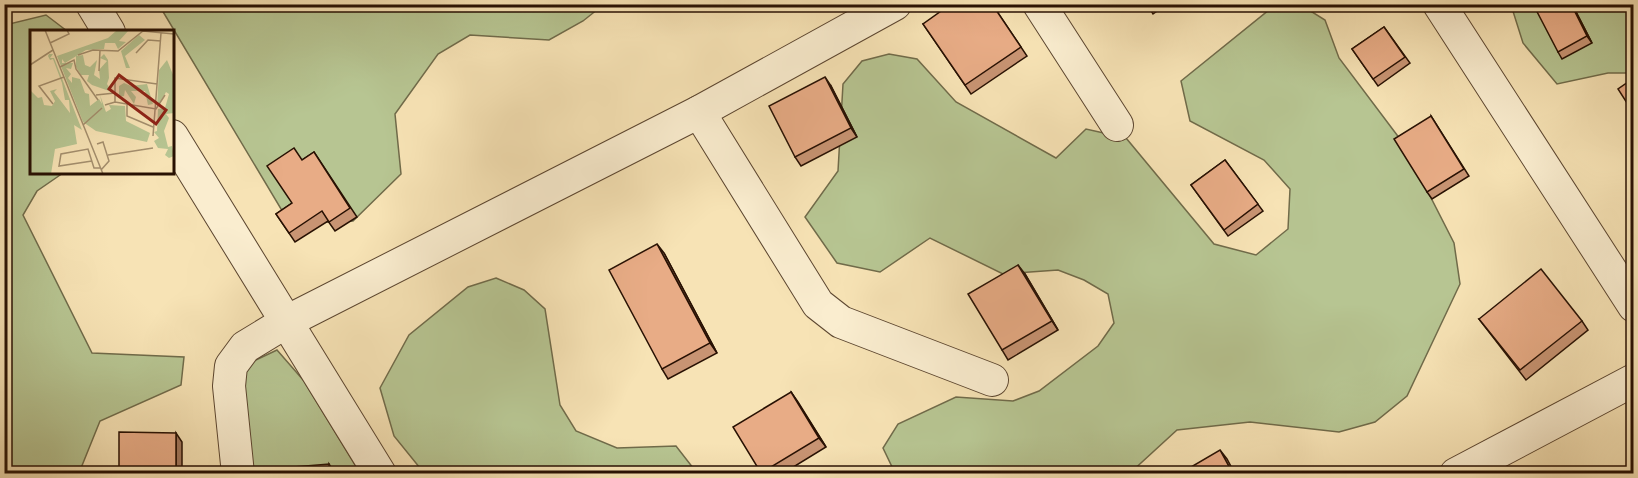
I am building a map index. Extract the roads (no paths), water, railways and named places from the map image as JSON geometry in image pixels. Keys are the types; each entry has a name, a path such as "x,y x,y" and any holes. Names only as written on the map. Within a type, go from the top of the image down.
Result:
{"street":[{"path":"92,4 108,30"},
{"path":"238,474 229,386 231,366 245,347 286,322 699,112 896,4"},
{"path":"1039,4 1117,125"},
{"path":"1439,4 1634,306"},
{"path":"699,112 818,304 841,322 992,380"},
{"path":"174,139 380,474"},
{"path":"1456,474 1634,380"}]}
